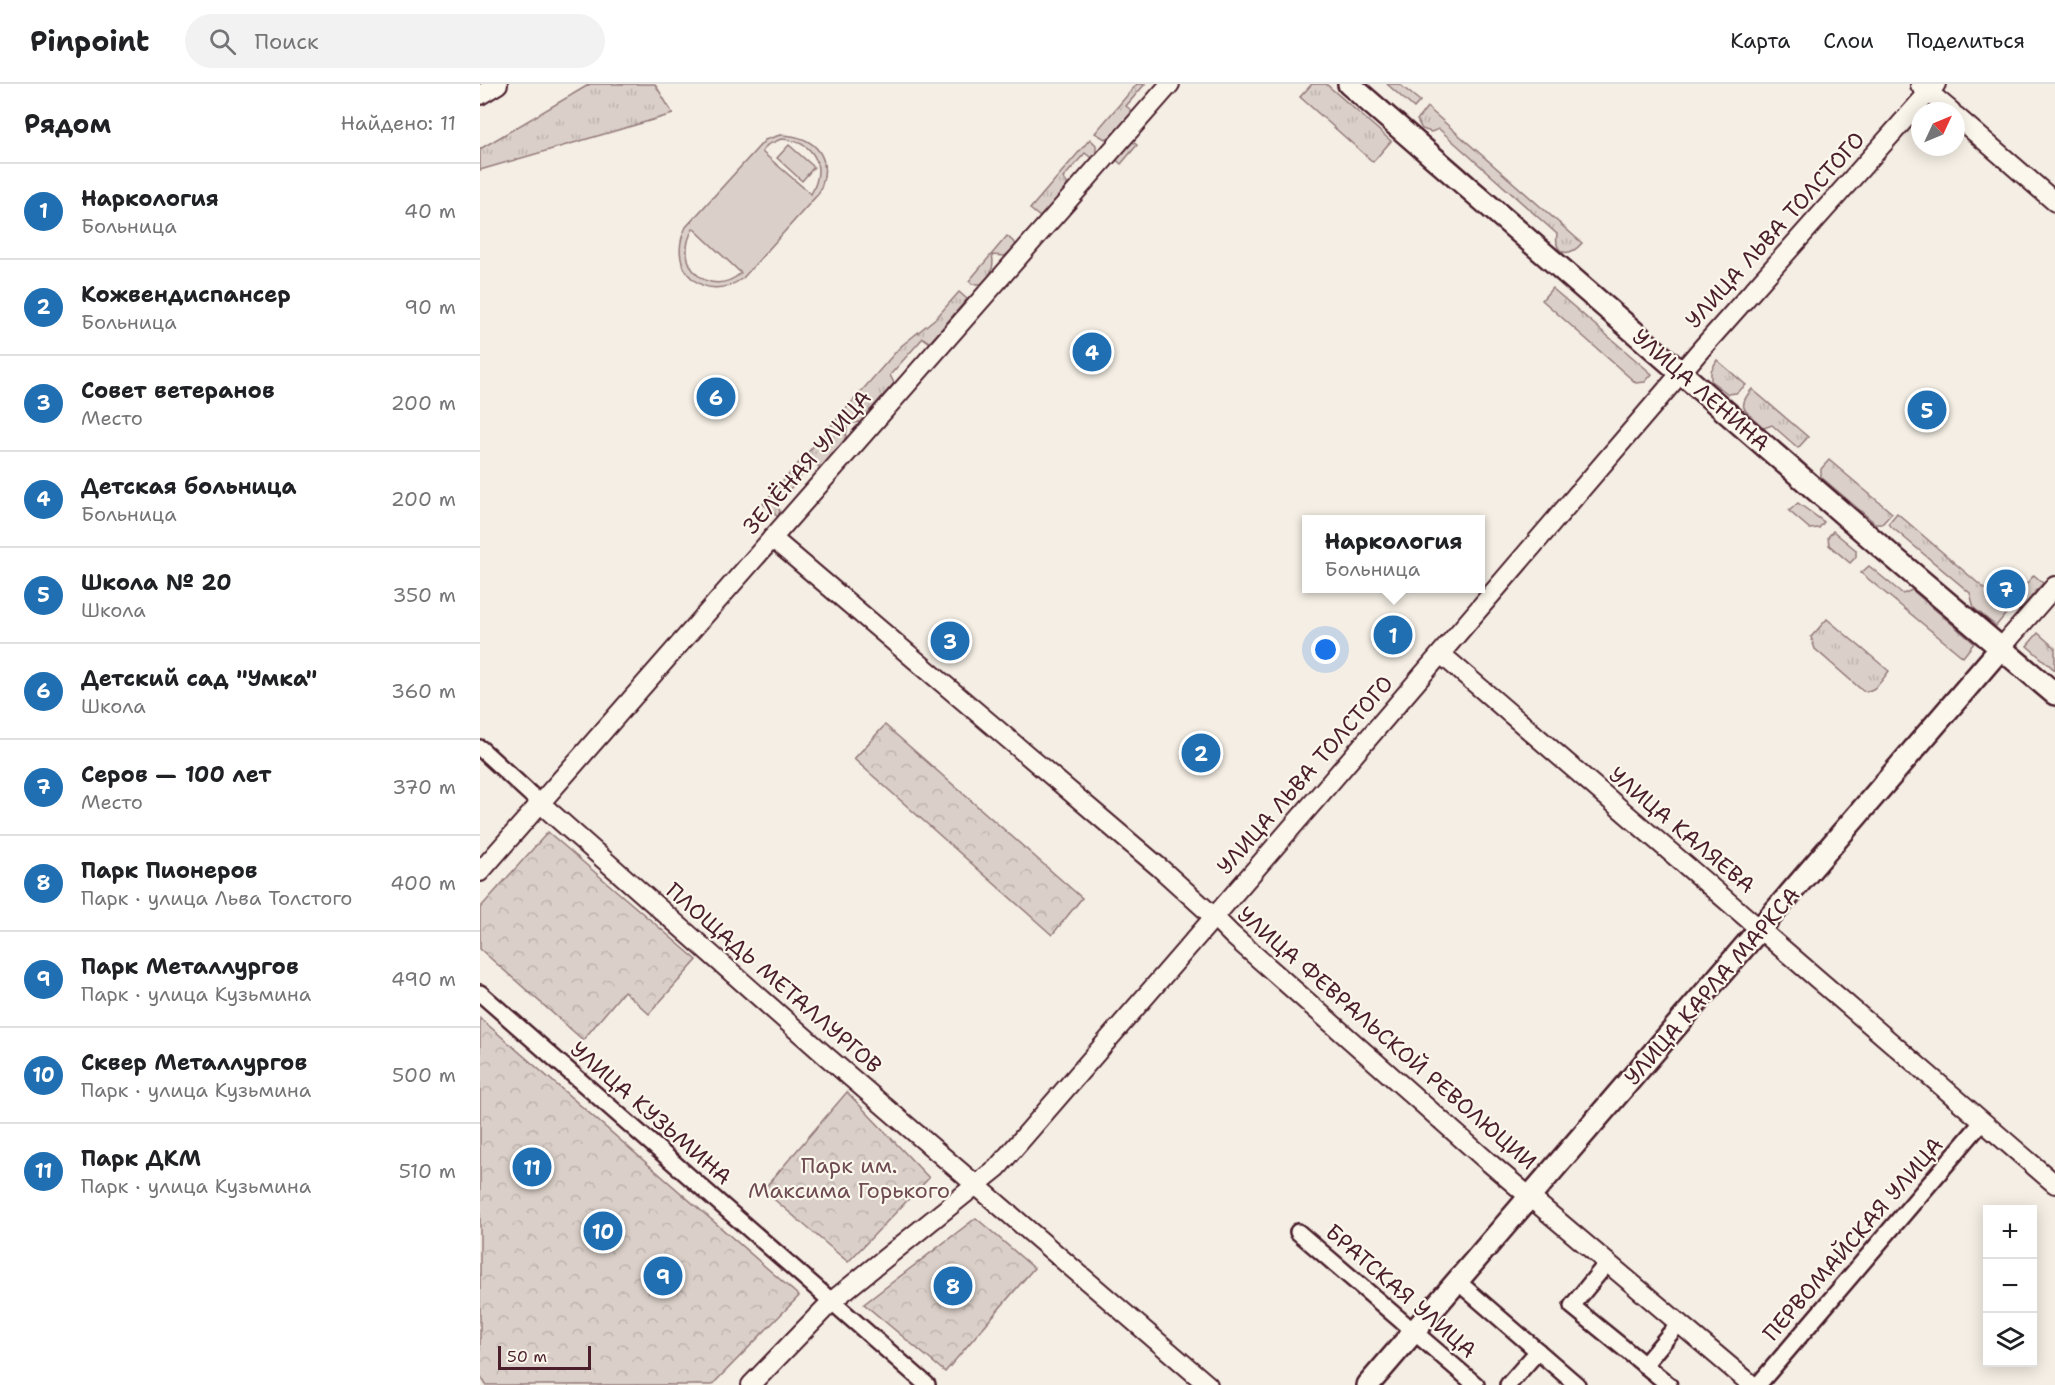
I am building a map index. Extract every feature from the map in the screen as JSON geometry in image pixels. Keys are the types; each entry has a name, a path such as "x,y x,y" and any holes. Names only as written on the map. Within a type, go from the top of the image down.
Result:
{"main road":[{"name":"УЛИЦА ЛЕНИНА","path":"1349,84 1879,545 2055,694"},
{"name":"УЛИЦА КАРЛА МАРКСА","path":"1368,1385 2001,648"}],"street":[{"path":"480,94 498,84"},
{"name":"ЗЕЛЁНАЯ УЛИЦА","path":"480,872 1170,84"},
{"path":"1928,87 1942,102"},
{"name":"УЛИЦА ЛЬВА ТОЛСТОГО","path":"751,1385 832,1301 998,1168 1928,87"},
{"path":"1965,124 2055,202"},
{"name":"УЛИЦА ФЕВРАЛЬСКОЙ РЕВОЛЮЦИИ","path":"772,538 1214,916 1232,935 1529,1196 1752,1385"},
{"name":"УЛИЦА КАРЛА МАРКСА","path":"2001,648 2055,586"},
{"name":"УЛИЦА КАЛЯЕВА","path":"1441,654 2055,1184"},
{"path":"480,748 540,803"},
{"name":"ПЛОЩАДЬ МЕТАЛЛУРГОВ","path":"540,803 826,1056 1208,1385"},
{"name":"УЛИЦА КУЗЬМИНА","path":"480,993 927,1385"},
{"name":"ПЕРВОМАЙСКАЯ УЛИЦА","path":"1758,1385 1983,1121"},
{"name":"БРАТСКАЯ УЛИЦА","path":"1298,1232 1476,1385"},
{"path":"1607,1263 1572,1306 1669,1385"},
{"path":"1457,1281 1577,1385"},
{"path":"1644,1365 1679,1323"},
{"path":"1508,1385 1538,1351"}],"green space":[{"path":"590,84 655,84 673,114 480,170 480,149"},
{"path":"1137,84 1145,84 1126,106 1131,110 1131,115 1112,136 1105,139 1095,133"},
{"path":"1312,84 1326,84 1391,141 1373,162 1300,97"},
{"path":"1387,84 1399,84 1420,101 1414,108"},
{"path":"1427,107 1582,243 1572,251 1560,250 1557,234 1439,129 1431,132 1422,129 1417,120"},
{"path":"780,135 793,136 813,145 823,160 823,181 819,193 743,278 729,286 715,288 703,285 692,279 681,257 681,242 686,227 765,140","holes":["781,139 802,144 814,156 818,173 811,194 762,152 767,145","694,229 741,273 729,280 717,283 707,281 698,275 687,255"]},
{"path":"1090,139 1096,145 1096,155 1090,157 1085,153 1063,178 1067,183 1067,188 1040,217 1030,209"},
{"path":"1132,141 1137,145 1121,164 1112,156"},
{"path":"789,145 814,167 802,181 777,158"},
{"path":"1007,236 1017,245 1005,256 992,255 993,267 988,278 982,284 972,284 969,281"},
{"path":"1552,288 1652,374 1645,382 1636,383 1542,300"},
{"path":"959,292 967,299 932,340 929,342 923,338 890,375 894,383 860,422 846,424 844,442 823,466 818,466 813,462 777,504 780,511 778,517 763,504 900,347 937,317"},
{"path":"1717,360 1746,385 1736,393 1728,394 1711,381 1711,371"},
{"path":"1752,389 1808,437 1798,448 1772,425 1764,428 1748,414 1744,402"},
{"path":"1829,460 1892,513 1882,524 1876,524 1821,477 1821,469"},
{"path":"1798,503 1824,522 1819,528 1810,529 1789,511"},
{"path":"1897,513 2009,610 1996,626 1974,608 1970,593 1888,524"},
{"path":"1833,531 1856,550 1856,557 1850,563 1829,545 1828,537"},
{"path":"1869,566 1903,594 1912,590 1974,643 1963,657 1861,573"},
{"path":"2034,575 2043,583 2019,611 2010,603"},
{"path":"1827,619 1889,671 1875,688 1863,691 1815,649 1811,637"},
{"path":"2038,633 2055,648 2055,670 2027,646"},
{"path":"885,725 1082,898 1052,935 854,759"},
{"path":"548,832 697,960 649,1014 624,991 583,1040 480,949 480,908"},
{"path":"480,1018 799,1296 712,1385 486,1385 480,1375"},
{"name":"Парк им. Максима Горького","path":"847,1092 929,1178 848,1262 763,1190"},
{"path":"976,1218 1034,1268 945,1372 864,1304"}],"place":[{"name":"Детская больница","path":"1092,352"},
{"name":"Детский сад \"Умка\"","path":"716,397"},
{"name":"Школа № 20","path":"1927,410"},
{"name":"Серов — 100 лет","path":"2006,589"},
{"name":"Наркология","path":"1393,635"},
{"name":"Совет ветеранов","path":"950,641"},
{"name":"Кожвендиспансер","path":"1201,753"},
{"name":"Парк ДКМ","path":"532,1167"},
{"name":"Сквер Металлургов","path":"603,1231"},
{"name":"Парк Металлургов","path":"663,1276"},
{"name":"Парк Пионеров","path":"953,1286"}]}
